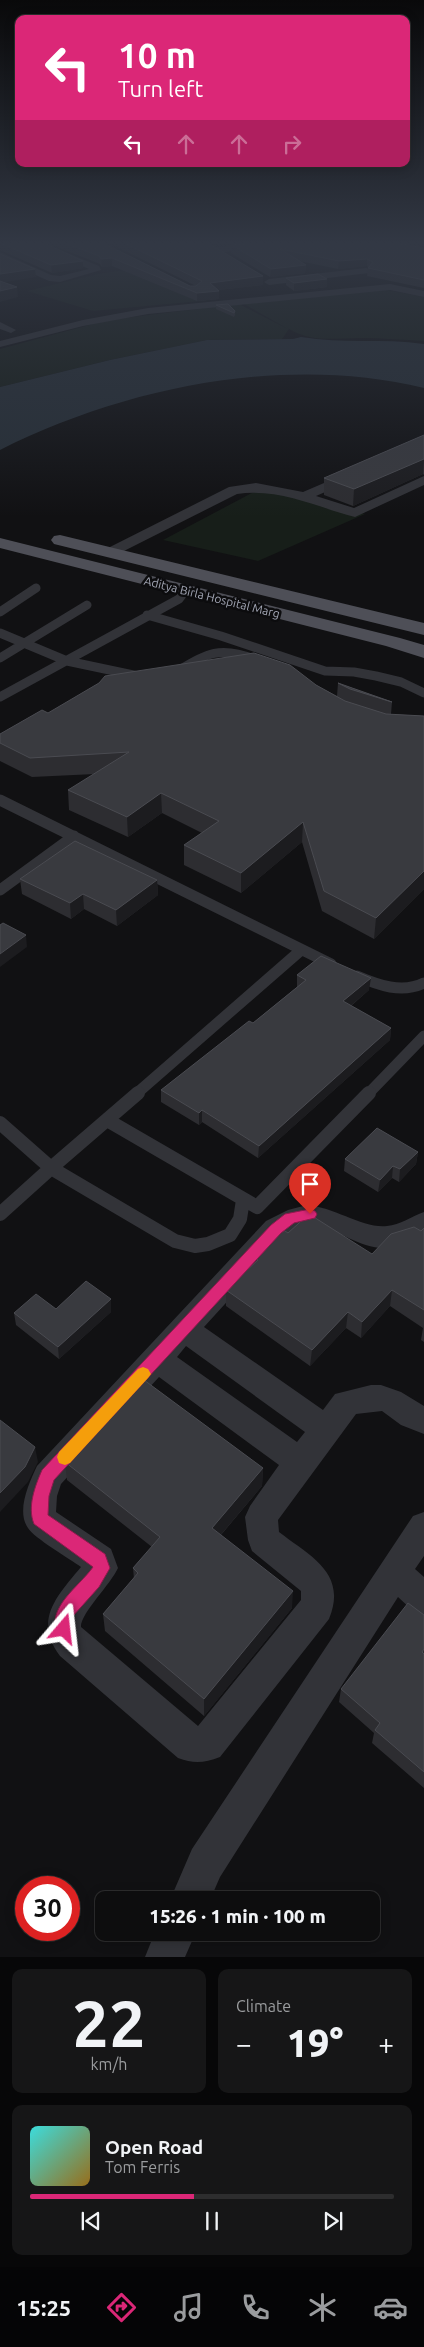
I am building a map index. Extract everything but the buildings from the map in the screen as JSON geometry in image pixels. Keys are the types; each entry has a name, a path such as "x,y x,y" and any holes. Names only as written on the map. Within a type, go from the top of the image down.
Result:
{"main road":[{"name":"Aditya Birla Hospital Marg","path":"0,527 111,552 424,629"},
{"name":"Aditya Birla Hospital Marg","path":"0,543 366,635 424,652"}],"street":[{"path":"0,344 39,334"},
{"path":"304,496 368,468"},
{"path":"111,552 242,488 256,487 304,496 355,513 424,480"},
{"path":"424,1223 388,1237 373,1236 330,1219 310,1214 290,1218 276,1229 48,1476 40,1496 40,1518 99,1560 101,1568 93,1581 65,1612 64,1629 72,1644 191,1745 207,1744 316,1607 319,1595 314,1581 264,1540 261,1517 300,1462 346,1403 366,1398 386,1399 411,1417 424,1420"},
{"path":"184,1329 326,1430"},
{"path":"157,1359 300,1462"},
{"path":"194,1891 206,1863 424,1527"},
{"path":"394,1574 424,1598"},
{"path":"166,1957 172,1941"}],"lane":[{"path":"0,612 36,588"},
{"path":"0,697 179,599 185,591"},
{"path":"0,658 87,605"},
{"path":"147,616 221,636 325,671 354,672 376,676 401,682 424,693"},
{"path":"0,633 67,661 145,676"},
{"path":"169,675 200,657 224,652 248,656 264,664"},
{"path":"0,800 300,951 378,985 416,988 424,982"},
{"path":"0,890 74,836"},
{"path":"0,1214 300,951"},
{"path":"106,1120 257,1207 424,1036"},
{"path":"0,1123 51,1168 175,1241 195,1246 208,1244 230,1235 240,1220 243,1200"}],"shaded area":[{"path":"55,334 285,334 282,339 207,340 110,360 0,387 0,349"},
{"path":"302,334 424,334 424,341 369,338 333,339"},
{"path":"301,337 424,344 424,388 371,378 317,374 262,376 207,383 153,394 100,409 48,428 0,450 0,387 110,360 207,340 293,339"},
{"path":"265,486 365,514 258,561 163,540"}],"slow traffic":[{"path":"65,1457 143,1374"}],"route":[{"path":"64,1629 65,1612 93,1581 101,1568 99,1560 40,1518 40,1496 48,1476 276,1229 290,1218 310,1214"}]}
